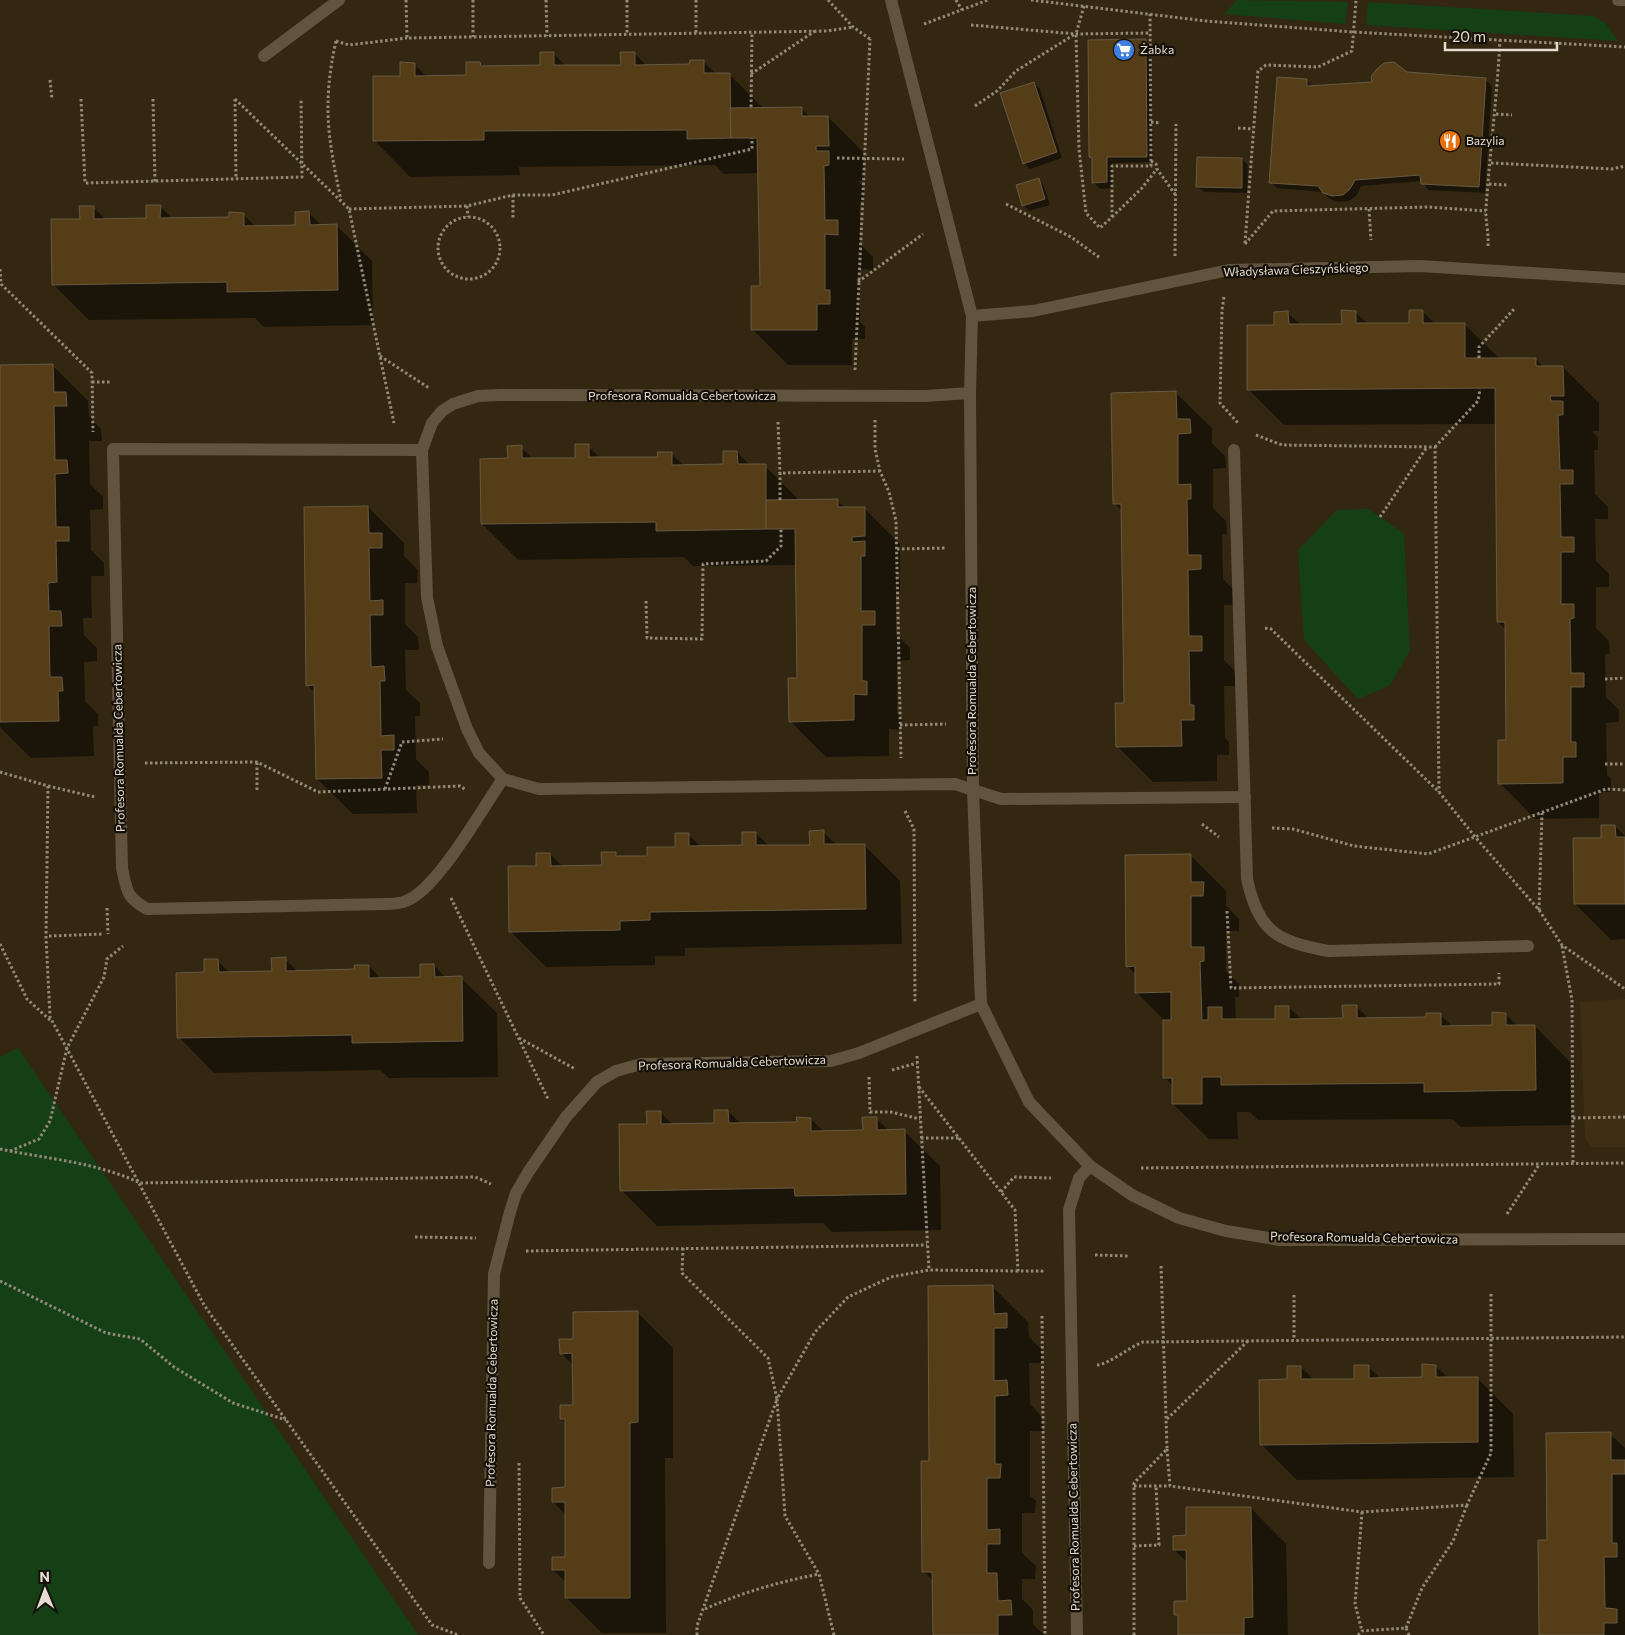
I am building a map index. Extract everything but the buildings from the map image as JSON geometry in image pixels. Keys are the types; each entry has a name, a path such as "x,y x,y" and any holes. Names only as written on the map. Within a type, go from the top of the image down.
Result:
{"street":[{"path":"264,56 339,0"},
{"name":"Profesora Romualda Cebertowicza","path":"891,0 972,316 970,392 973,790 981,1004 1029,1102 1090,1166 1132,1195 1179,1218 1226,1231 1280,1240 1625,1239"},
{"path":"1618,0 1625,0"},
{"name":"Władysława Cieszyńskiego","path":"972,316 1033,311 1229,270 1401,266 1625,279"},
{"name":"Profesora Romualda Cebertowicza","path":"970,392 925,396 500,395 478,396 453,404 442,410 432,423 422,450 427,597 434,636 467,729 479,753 502,778 538,788 955,784 1002,799 1245,798"},
{"name":"Profesora Romualda Cebertowicza","path":"422,450 112,449 119,763 124,876 127,892 132,901 147,909 406,902 424,889 440,870 502,778"},
{"path":"1234,450 1247,879 1252,901 1269,931 1299,946 1328,950 1528,946"},
{"name":"Profesora Romualda Cebertowicza","path":"489,1563 494,1274 516,1193 566,1117 597,1082 616,1071 641,1064 831,1061 859,1053 981,1004"},
{"name":"Profesora Romualda Cebertowicza","path":"1076,1635 1069,1210 1079,1178 1090,1166"}],"path":[{"path":"406,0 407,38"},
{"path":"473,0 474,36"},
{"path":"546,0 547,36"},
{"path":"627,0 627,34"},
{"path":"696,0 696,33"},
{"path":"828,0 854,27 870,39 855,371"},
{"path":"956,0 962,10"},
{"path":"928,24 988,0"},
{"path":"1031,0 1150,14 1353,32 1625,47"},
{"path":"1245,243 1258,71 1266,65 1318,67 1352,51 1356,0"},
{"path":"1084,6 1076,34 1079,148 1086,214 1100,228 1142,188 1157,169"},
{"path":"1112,217 1112,166 1150,166 1151,161 1150,14"},
{"path":"971,25 1076,34 1150,34"},
{"path":"333,36 336,41 349,45 407,38 815,31 854,27"},
{"path":"751,74 815,31"},
{"path":"751,107 752,32"},
{"path":"976,106 997,90 1016,71 1076,34"},
{"path":"1241,248 1273,212 1428,207 1486,211 1496,114 1500,40"},
{"path":"336,41 328,80 327,104 329,138 341,201"},
{"path":"50,80 52,99"},
{"path":"81,99 85,183 302,176 300,99"},
{"path":"153,99 155,182"},
{"path":"236,178 236,99 349,209 395,430 390,451"},
{"path":"1496,114 1512,115"},
{"path":"1150,122 1162,123"},
{"path":"1175,281 1176,124"},
{"path":"1238,128 1253,129"},
{"path":"349,209 467,206 513,195 552,195 752,149 752,138"},
{"path":"837,158 905,159"},
{"path":"1151,161 1156,164 1157,169 1176,194"},
{"path":"1491,163 1612,169 1625,166"},
{"path":"1489,184 1508,185"},
{"path":"513,195 513,219"},
{"path":"1006,204 1071,237 1100,258"},
{"path":"467,206 468,217"},
{"path":"468,217 483,220 495,230 500,243 499,258 492,271 478,278 463,279 450,272 440,260 438,246 443,232 454,221 468,217"},
{"path":"858,282 926,232"},
{"path":"1479,358 1479,347 1515,308"},
{"path":"1222,310 1220,403 1244,430"},
{"path":"380,355 453,404"},
{"path":"92,382 111,382"},
{"path":"1439,792 1436,447 1478,401 1480,389"},
{"path":"778,423 780,500"},
{"path":"875,424 875,449 880,471 889,492 896,522 901,763"},
{"path":"1252,433 1282,445 1436,447"},
{"path":"1380,517 1427,447"},
{"path":"780,474 880,471"},
{"path":"646,601 647,638 702,639 703,564 766,561 781,546 781,529"},
{"path":"897,549 946,548"},
{"path":"1240,625 1271,629 1439,792 1476,838 1539,910 1562,945 1625,989"},
{"path":"1605,679 1625,678"},
{"path":"900,725 946,724"},
{"path":"385,789 402,742 449,738"},
{"path":"119,763 257,762 318,792 460,786 485,803"},
{"path":"257,762 257,790"},
{"path":"1606,764 1625,764"},
{"path":"0,772 103,799"},
{"path":"48,786 46,937 50,1017 204,1306 432,1625 456,1634"},
{"path":"1215,832 1246,828 1293,828 1354,846 1428,854 1606,789 1625,790"},
{"path":"902,804 914,829 917,1063 928,1270"},
{"path":"1539,910 1542,813"},
{"path":"451,897 553,1109 566,1117"},
{"path":"49,936 103,934"},
{"path":"0,944 27,999 55,1024"},
{"path":"1562,945 1572,1000 1573,1164"},
{"path":"9,1151 39,1139 50,1121 68,1048 104,977 107,959 123,946"},
{"path":"519,1037 597,1082"},
{"path":"888,1071 917,1063"},
{"path":"860,1076 869,1074 870,1112 897,1113 920,1119"},
{"path":"918,1086 1014,1210 1018,1271"},
{"path":"1572,1118 1625,1117"},
{"path":"922,1138 960,1138"},
{"path":"0,1149 65,1160 126,1176 140,1183 475,1177 494,1186"},
{"path":"1110,1179 1138,1168 1625,1163"},
{"path":"1495,1239 1512,1204 1539,1164"},
{"path":"1001,1192 1014,1178 1079,1178"},
{"path":"415,1237 480,1238"},
{"path":"521,1251 927,1245"},
{"path":"683,1248 682,1273 768,1358 777,1399 785,1516 819,1574 834,1635"},
{"path":"1069,1255 1129,1256"},
{"path":"1161,1264 1170,1486"},
{"path":"697,1635 697,1626 777,1399 815,1332 848,1297 891,1277 928,1270 1042,1271 1042,1281"},
{"path":"0,1280 106,1334 140,1339 174,1367 220,1395 233,1402 286,1420"},
{"path":"1406,1628 1422,1588 1453,1541 1491,1452 1491,1292"},
{"path":"1294,1295 1294,1340"},
{"path":"1042,1310 1045,1635"},
{"path":"1071,1366 1104,1364 1128,1348 1143,1342 1625,1338"},
{"path":"1167,1419 1249,1340"},
{"path":"1134,1635 1134,1482 1167,1449"},
{"path":"519,1457 520,1598 544,1635"},
{"path":"1134,1486 1170,1486 1362,1512 1468,1505"},
{"path":"1134,1546 1158,1545 1156,1486"},
{"path":"1362,1512 1356,1604 1362,1631"},
{"path":"704,1609 735,1595 771,1583 819,1574"},
{"path":"1358,1635 1362,1631 1406,1628"},
{"path":"1406,1628 1410,1635"}],"shaded area":[{"path":"1625,999 1625,1147 1592,1147 1585,1138 1580,1002"}],"green space":[{"path":"1237,0 1348,2 1345,24 1224,14"},
{"path":"1368,2 1594,16 1606,24 1618,41 1366,25"},
{"path":"1369,509 1404,534 1410,651 1390,685 1358,699 1304,640 1298,550 1337,510"},
{"path":"18,1048 418,1635 0,1635 0,1057"}],"place":[{"name":"Żabka","path":"1124,50"},
{"name":"Bazylia","path":"1450,141"}]}
